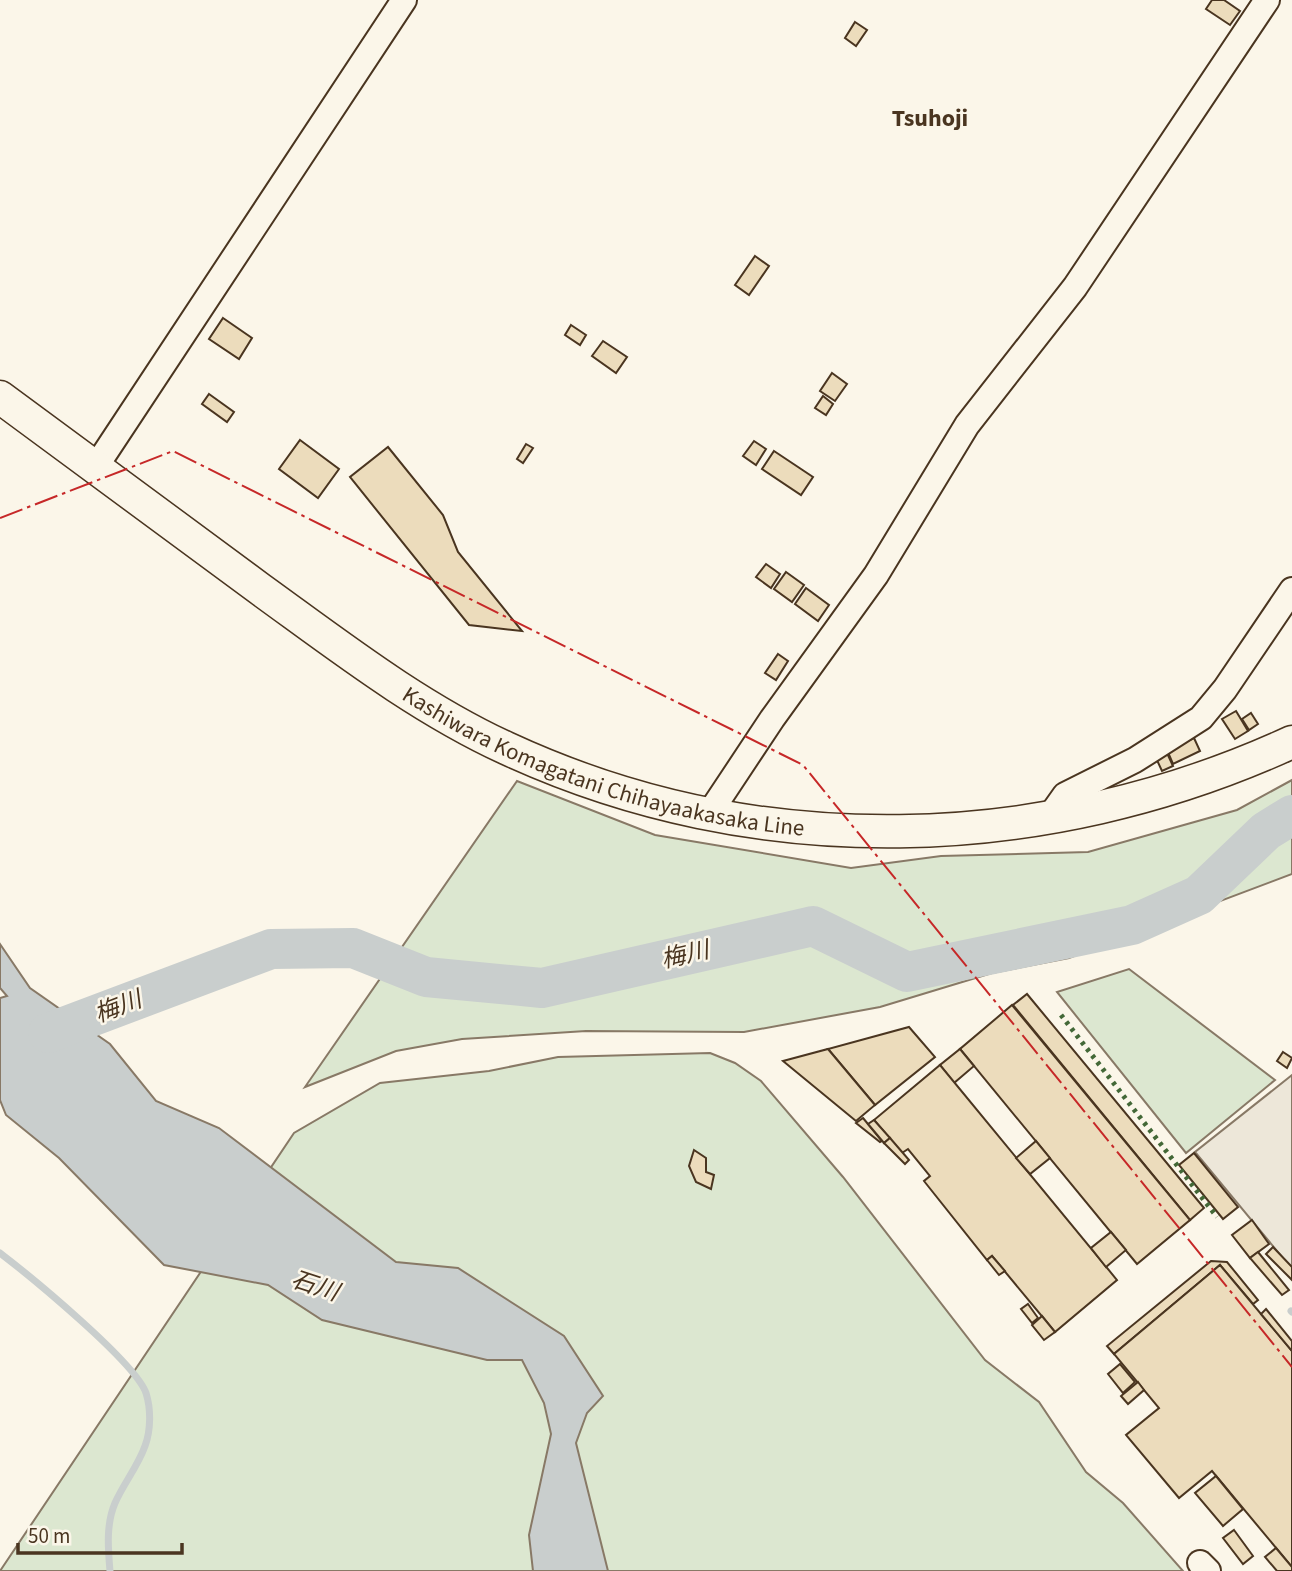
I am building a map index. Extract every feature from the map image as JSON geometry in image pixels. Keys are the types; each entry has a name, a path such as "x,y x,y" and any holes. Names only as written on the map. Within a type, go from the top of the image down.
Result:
{"main road":[{"name":"Kashiwara Komagatani Chihayaakasaka Line","path":"0,397 403,691 507,748 586,780 709,814 798,828 895,833 959,830 1048,819 1112,807 1183,786 1292,742"}],"street":[{"path":"95,468 404,0"},
{"path":"709,814 772,719 876,575 967,425 1074,287 1267,0"},
{"path":"1048,819 1065,795 1135,760 1201,718 1292,590"}],"green space":[{"path":"1292,780 1292,874 1069,958 992,973 880,1007 744,1032 586,1031 462,1039 396,1051 305,1087 517,781 655,835 851,868 941,856 1088,852 1237,810"},
{"path":"1129,969 1275,1080 1186,1153 1057,992"},
{"path":"710,1053 735,1063 761,1081 843,1177 985,1360 1039,1402 1086,1472 1123,1503 1183,1571 0,1571 294,1133 380,1083 489,1071 558,1057"}],"shaded area":[{"path":"1292,1075 1292,1269 1195,1152"}],"water":[{"name":"石川","path":"0,944 30,988 110,1044 156,1101 219,1128 396,1262 458,1268 564,1336 603,1396 587,1413 576,1443 608,1571 533,1571 529,1535 551,1434 544,1403 522,1360 487,1360 322,1320 268,1285 164,1265 59,1158 6,1115 0,1100 0,998 7,996 0,988"}],"building":[{"path":"1212,0 1224,0 1240,11 1230,25 1206,9"},
{"path":"855,22 867,30 856,46 845,38"},
{"path":"755,256 769,266 749,295 735,285"},
{"path":"223,318 252,338 239,359 209,339"},
{"path":"571,325 586,335 580,345 565,335"},
{"path":"603,341 627,357 616,373 592,356"},
{"path":"832,373 847,384 835,401 820,391"},
{"path":"209,394 234,412 227,422 202,404"},
{"path":"823,396 833,404 826,415 815,408"},
{"path":"300,440 339,469 318,498 279,469"},
{"path":"754,441 766,449 756,465 743,456"},
{"path":"526,444 533,448 523,463 517,459"},
{"path":"388,447 443,515 458,552 522,631 469,625 350,477"},
{"path":"774,451 813,477 801,495 762,469"},
{"path":"766,564 780,574 771,588 756,577"},
{"path":"786,572 804,585 792,602 774,589"},
{"path":"806,588 829,605 818,621 795,604"},
{"path":"778,654 788,661 776,680 765,673"},
{"path":"1236,711 1248,731 1235,739 1222,719"},
{"path":"1251,713 1258,724 1249,730 1242,719"},
{"path":"1194,738 1200,751 1173,764 1167,750"},
{"path":"1167,753 1173,766 1162,771 1156,758"},
{"path":"1027,994 1204,1208 1190,1220 1013,1005"},
{"path":"1012,1005 1190,1220 1137,1264 960,1049"},
{"path":"909,1027 935,1057 875,1105 828,1049"},
{"path":"828,1049 875,1105 856,1121 783,1061"},
{"path":"960,1049 974,1066 954,1083 940,1065"},
{"path":"1283,1052 1292,1058 1287,1068 1277,1061"},
{"path":"940,1065 1117,1280 1055,1332 992,1256 987,1260 924,1181 930,1176 908,1149 902,1153 874,1120"},
{"path":"863,1118 882,1141 856,1123"},
{"path":"874,1120 890,1138 884,1143 868,1124"},
{"path":"890,1138 909,1160 905,1164 884,1143"},
{"path":"1036,1141 1050,1158 1030,1174 1016,1158"},
{"path":"694,1150 706,1158 706,1172 714,1175 711,1189 696,1182 689,1166"},
{"path":"1194,1153 1238,1207 1223,1219 1179,1165"},
{"path":"1252,1220 1269,1244 1250,1258 1232,1235"},
{"path":"1111,1232 1126,1250 1106,1267 1091,1248"},
{"path":"1273,1247 1292,1267 1292,1280 1266,1254"},
{"path":"1258,1252 1289,1290 1282,1295 1250,1258"},
{"path":"992,1256 1005,1271 999,1275 987,1260"},
{"path":"1211,1261 1227,1262 1258,1300 1253,1304 1220,1265 1114,1354 1107,1346"},
{"path":"1220,1265 1292,1351 1292,1567 1212,1471 1179,1498 1126,1435 1159,1408 1114,1354"},
{"path":"1028,1304 1038,1318 1032,1323 1021,1309"},
{"path":"1266,1309 1292,1341 1292,1351 1261,1314"},
{"path":"1042,1316 1055,1332 1044,1340 1032,1325"},
{"path":"1120,1364 1135,1382 1123,1393 1108,1374"},
{"path":"1138,1382 1144,1390 1128,1404 1121,1396"},
{"path":"1216,1476 1243,1509 1223,1526 1195,1493"},
{"path":"1234,1530 1253,1556 1243,1564 1223,1538"},
{"path":"1276,1548 1292,1567 1292,1571 1277,1571 1265,1557"}],"waterway":[{"name":"梅川","path":"48,1033 271,949 353,948 426,977 542,988 813,926 907,972 1132,925 1199,895 1266,831 1292,815"},
{"path":"0,1253 103,1341 138,1379 146,1393 149,1413 147,1440 110,1519 110,1571"}],"hedge":[{"path":"1061,1015 1217,1217"}],"power":[{"path":"0,518 173,451 803,765 1292,1367"}],"district":[{"name":"Tsuhoji","path":"930,118"}]}
